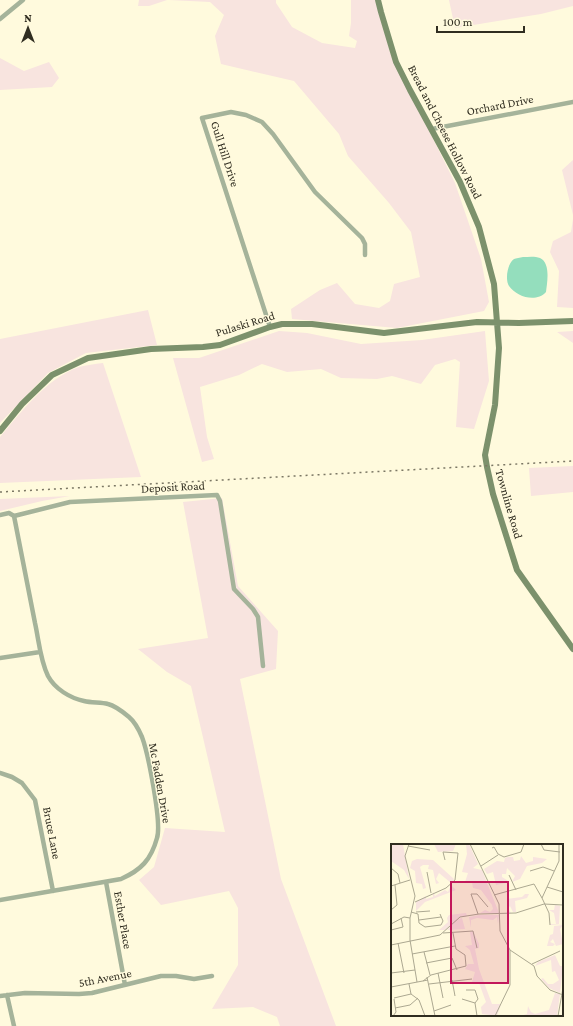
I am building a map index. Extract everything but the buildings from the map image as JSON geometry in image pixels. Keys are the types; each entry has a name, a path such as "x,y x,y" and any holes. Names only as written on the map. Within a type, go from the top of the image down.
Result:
{"main road":[{"name":"Bread and Cheese Hollow Road","path":"378,0 396,62 460,182 479,227 494,284 497,322"},
{"name":"Pulaski Road","path":"0,431 22,404 52,375 88,358 151,349 220,345 282,324 312,324 384,333 477,322 573,321"},
{"name":"Townline Road","path":"497,322 499,348 495,405 486,455 486,467 492,493 517,570 573,649"}],"street":[{"path":"0,18 23,0"},
{"name":"Orchard Drive","path":"432,129 573,102"},
{"name":"Gull Hill Drive","path":"270,327 202,118 231,112 246,115 262,122 273,134 315,192 362,238 365,244 365,255"},
{"name":"Deposit Road","path":"0,515 9,513 14,516 70,502 217,495 220,501 234,589 253,609 258,617 264,666"},
{"name":"Mc Fadden Drive","path":"0,900 106,882 121,879 133,874 145,864 153,851 158,836 159,823 142,738 138,728 131,718 120,709 108,704 79,700 62,691 49,677 40,652 14,516"},
{"path":"0,658 40,652"},
{"name":"Bruce Lane","path":"0,772 22,783 35,800 53,891"},
{"name":"Esther Place","path":"106,882 125,985"},
{"name":"5th Avenue","path":"0,996 25,993 79,994 161,976 176,976 194,979 212,976"},
{"path":"7,995 14,1026"}],"shaded area":[{"path":"139,0 167,0 149,6 138,6"},
{"path":"169,0 276,0 276,3 292,27 322,43 355,48 357,41 349,36 351,23 351,0 377,0 390,52 455,183 481,259 489,302 484,311 397,328 292,319 291,309 320,290 337,283 355,304 379,308 390,301 394,284 420,277 411,232 389,203 348,156 339,134 294,81 221,64 215,36 224,15 210,2"},
{"path":"449,0 573,0 573,6 541,14 455,28"},
{"path":"0,58 24,71 49,62 59,78 52,87 0,90"},
{"path":"573,160 573,215 562,170"},
{"path":"573,219 573,308 557,307 559,271 550,252 553,241 571,232"},
{"path":"523,257 540,258 546,264 548,274 546,292 542,295 532,298 522,296 512,290 509,286 507,276 508,268 514,259"},
{"path":"148,310 157,345 86,353 48,373 0,423 0,339"},
{"path":"279,331 307,333 361,344 422,340 485,331 489,381 474,429 456,427 460,362 455,359 435,365 421,384 392,376 377,379 341,378 321,369 287,372 262,364 239,375 200,387 207,437 214,459 202,462 173,358 199,358"},
{"path":"573,331 573,343 557,332"},
{"path":"103,363 141,477 0,483 0,437 17,417 45,387 67,372 79,367"},
{"path":"573,466 573,492 531,496 529,468"},
{"path":"70,496 42,501 0,511 0,499"},
{"path":"222,498 238,586 278,631 276,669 240,679 281,879 336,1026 280,1026 277,1017 253,1007 212,1009 238,965 238,908 229,891 161,905 139,880 154,867 165,828 225,832 191,686 167,672 138,649 208,638 183,502"}],"railway":[{"path":"0,492 573,461"}]}
